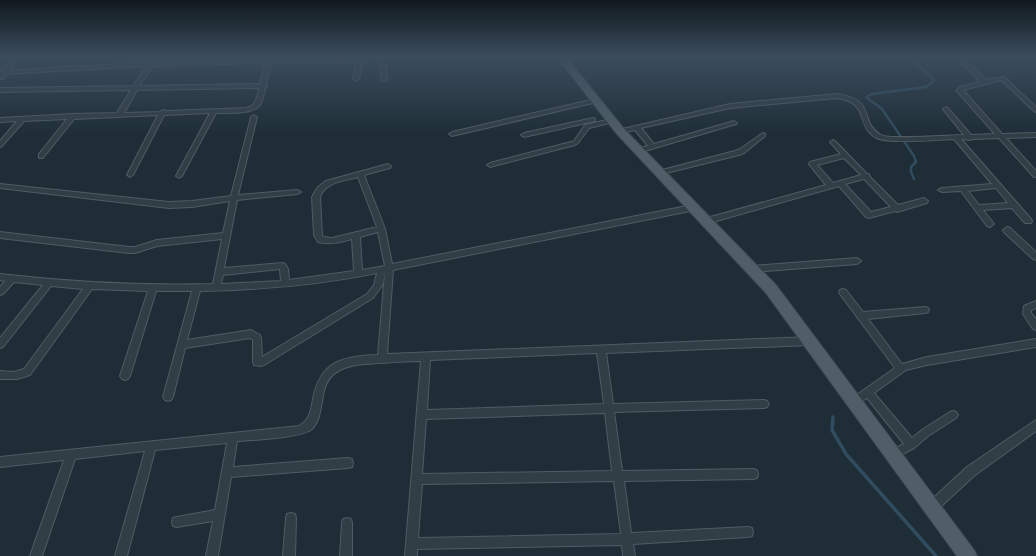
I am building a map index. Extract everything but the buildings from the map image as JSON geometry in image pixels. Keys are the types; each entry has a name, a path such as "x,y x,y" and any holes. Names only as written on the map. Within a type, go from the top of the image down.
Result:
{"main road":[{"path":"581,83 609,119 658,173 771,289 968,556"}],"street":[{"path":"120,114 138,83"},
{"path":"0,120 254,108 258,104 265,83"},
{"path":"981,83 959,90 1036,175"},
{"path":"1008,83 1036,110"},
{"path":"0,90 264,86"},
{"path":"620,131 730,106 846,96 857,101 876,134 881,138 970,138 1036,135"},
{"path":"452,134 595,102"},
{"path":"946,109 970,138"},
{"path":"179,176 214,111"},
{"path":"130,175 163,112"},
{"path":"41,156 73,116"},
{"path":"216,288 234,198 254,117"},
{"path":"0,145 22,119"},
{"path":"524,135 609,119"},
{"path":"490,165 573,144 587,126 609,119"},
{"path":"638,151 734,123"},
{"path":"636,128 653,147"},
{"path":"658,173 738,152 763,135"},
{"path":"956,138 1028,221"},
{"path":"833,142 897,209"},
{"path":"831,186 812,164 846,156"},
{"path":"381,229 327,242 319,239 316,197 317,192 328,183 388,166"},
{"path":"360,174 381,229 385,268 382,358"},
{"path":"706,221 867,176"},
{"path":"841,184 869,215 924,201"},
{"path":"0,186 169,205 192,204 297,192"},
{"path":"942,190 997,186"},
{"path":"962,188 990,224"},
{"path":"977,208 1014,205"},
{"path":"0,277 90,285 153,288 216,288 285,284 358,274 605,227 692,208"},
{"path":"1007,230 1036,257"},
{"path":"0,235 129,250 135,250 157,243 226,236"},
{"path":"356,235 358,274"},
{"path":"752,270 857,261"},
{"path":"219,272 282,266 284,269 285,284"},
{"path":"182,345 251,334 257,338 257,362 261,362 370,296 377,289 385,268"},
{"path":"0,292 13,278"},
{"path":"0,344 50,282"},
{"path":"0,375 14,376 27,372 90,285"},
{"path":"125,376 153,288"},
{"path":"168,397 197,288"},
{"path":"843,292 900,370"},
{"path":"1036,304 1027,308 1027,314 1036,326"},
{"path":"860,316 925,310"},
{"path":"0,462 301,430 309,425 313,416 321,385 327,374 336,367 364,359 810,341"},
{"path":"854,402 904,367 927,361 1036,343"},
{"path":"601,350 629,556"},
{"path":"411,556 426,357"},
{"path":"868,392 911,445"},
{"path":"422,415 764,404"},
{"path":"893,454 911,445 925,432 953,415"},
{"path":"932,507 971,472 1036,425"},
{"path":"212,556 233,438"},
{"path":"122,556 151,446"},
{"path":"36,556 71,455"},
{"path":"227,472 348,463"},
{"path":"417,479 753,474"},
{"path":"177,522 219,515"},
{"path":"289,556 291,518"},
{"path":"346,556 347,522"},
{"path":"412,544 626,539 748,532"}],"waterway":[{"path":"914,179 911,172 911,167 916,162 914,156 882,109 866,97 872,94 926,87 931,83"},
{"path":"833,417 832,430 846,454 936,556"}]}
